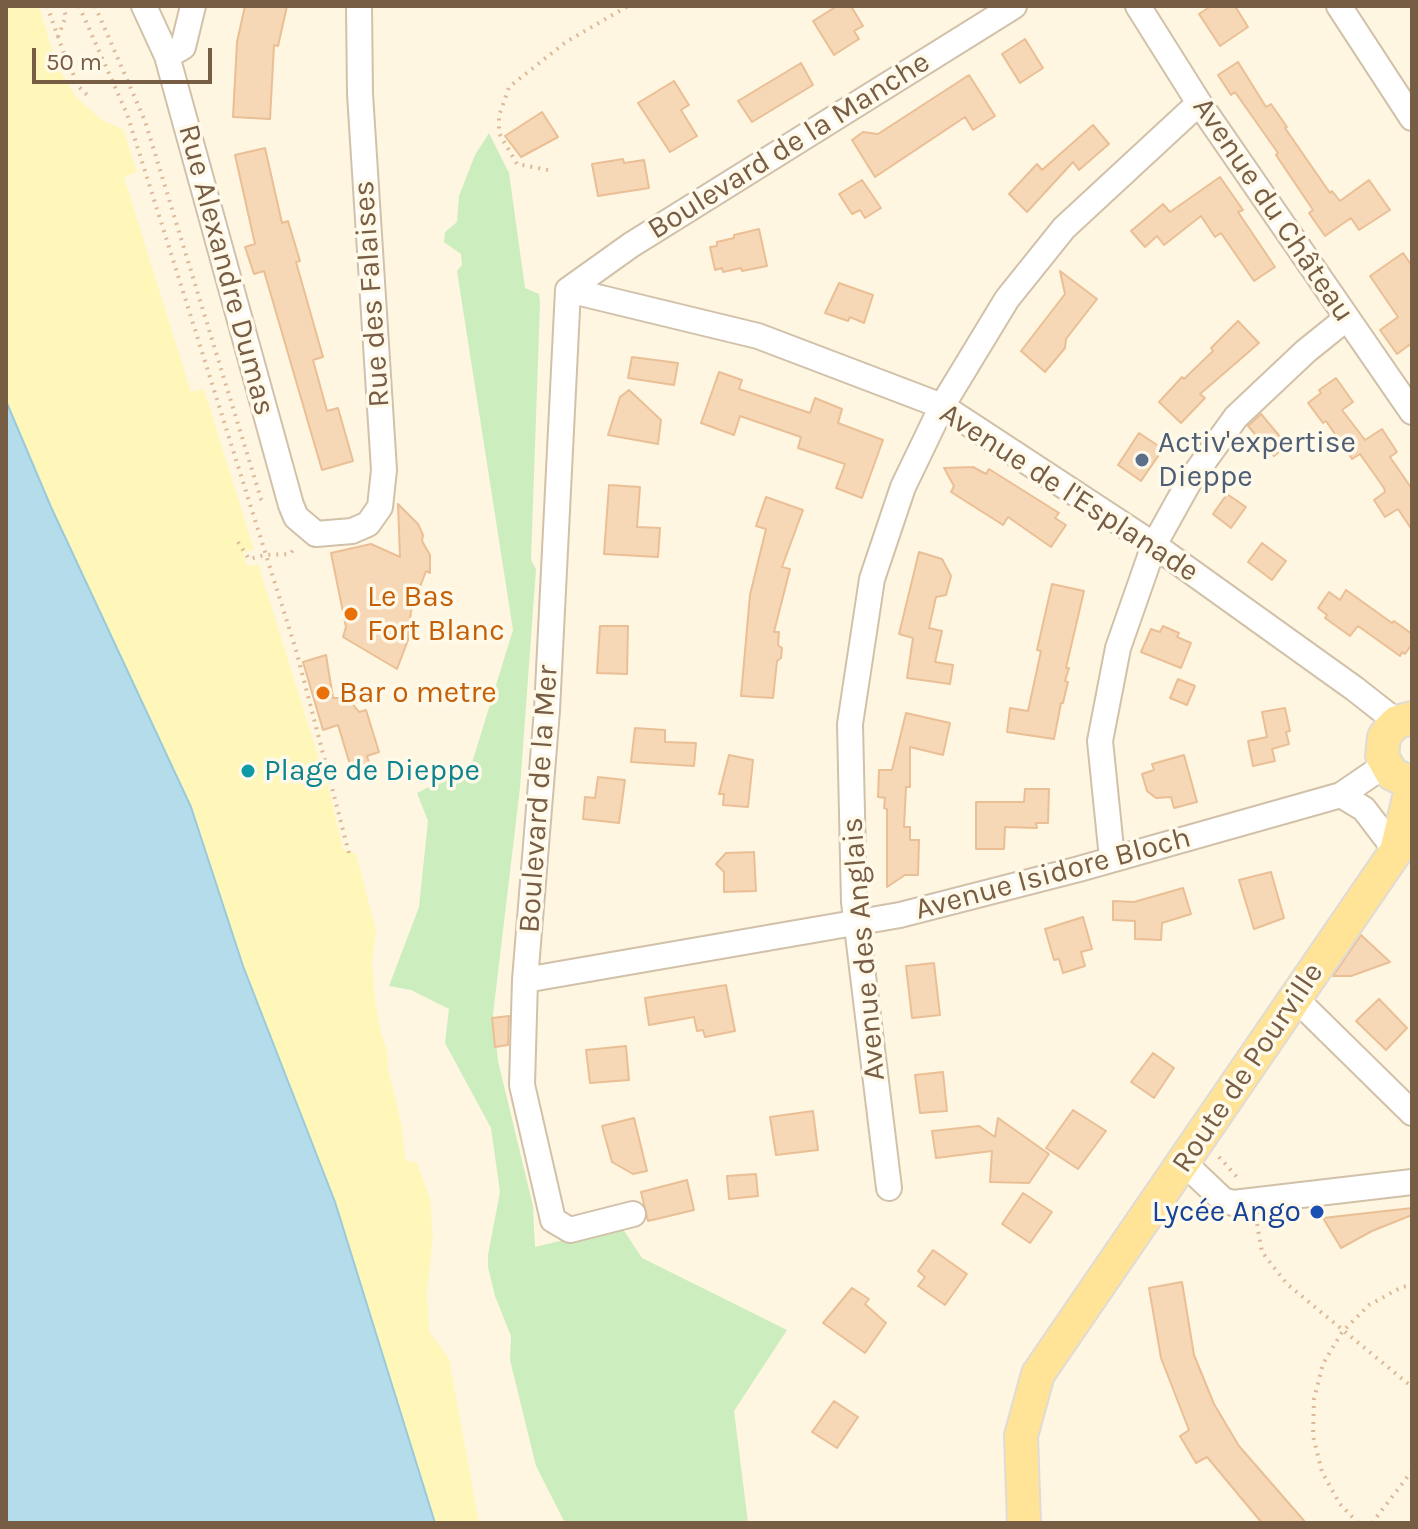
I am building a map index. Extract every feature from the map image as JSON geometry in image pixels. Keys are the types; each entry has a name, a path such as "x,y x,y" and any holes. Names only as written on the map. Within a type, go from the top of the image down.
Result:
{"main road":[{"path":"1405,720 1384,737 1382,756 1392,774 1412,784"},
{"name":"Route de Pourville","path":"1024,1523 1021,1436 1038,1374 1396,851 1412,784"}],"street":[{"name":"Rue Alexandre Dumas","path":"144,6 167,56 291,505 296,517 310,530"},
{"path":"167,56 183,47 193,6"},
{"name":"Rue des Falaises","path":"310,530 352,531 368,524 380,507 384,470 361,110 359,6"},
{"name":"Boulevard de la Manche","path":"568,290 631,245 1014,6"},
{"name":"Avenue du Château","path":"1138,6 1199,103 1412,412"},
{"path":"1339,6 1412,118"},
{"name":"Avenue des Anglais","path":"889,1188 856,924 850,724 872,579 903,487 942,406 1007,299 1064,228 1199,103"},
{"name":"Avenue de l'Esplanade","path":"568,290 758,336 942,406 1154,545 1355,689 1405,720"},
{"name":"Boulevard de la Mer","path":"568,290 547,710 525,980 522,1085 553,1220 570,1230 633,1214"},
{"path":"1112,858 1100,741 1118,648 1154,545 1189,482 1236,417 1306,351 1347,318"},
{"name":"Avenue Isidore Bloch","path":"525,980 856,924 1079,869 1341,795 1385,765"},
{"path":"1341,795 1364,809 1396,851"},
{"path":"1295,998 1412,1113"},
{"path":"1191,1151 1223,1200 1233,1203 1412,1182"}],"path":[{"path":"47,6 79,87 87,95"},
{"path":"58,37 66,16 62,6"},
{"path":"79,6 127,114 296,650 350,857"},
{"path":"95,6 145,121 261,499 271,506 291,505"},
{"path":"548,170 517,164 499,133 499,116 509,87 566,42 628,6"},
{"path":"238,542 249,559 290,554 310,530"},
{"path":"1191,1151 1219,1157 1250,1192 1262,1252 1287,1284 1412,1387"},
{"path":"1358,1523 1340,1504 1322,1472 1313,1436 1314,1399 1323,1364 1342,1332 1369,1305 1402,1287 1412,1285"},
{"path":"1372,1523 1412,1471"}],"green space":[{"path":"489,133 509,173 525,288 539,294 540,303 531,560 536,569 520,788 493,1014 498,1061 533,1206 535,1247 621,1226 642,1258 787,1330 734,1411 748,1523 565,1523 536,1466 510,1360 511,1336 495,1296 488,1267 500,1192 491,1128 445,1043 449,1009 411,990 389,986 419,907 428,821 417,793 471,766 513,630 457,271 462,265 461,254 444,242 445,232 457,222 459,196 475,155"}],"sand":[{"name":"Plage de Dieppe","path":"6,6 39,6 56,64 77,98 102,120 123,129 137,172 124,177 191,392 204,389 254,550 243,552 247,566 258,564 330,794 343,849 356,854 376,930 372,962 375,1001 402,1127 405,1160 417,1163 430,1199 433,1238 427,1289 429,1331 449,1359 479,1523 435,1523 335,1202 243,965 191,807 51,507 6,401"}],"water":[{"path":"6,401 51,507 191,807 243,966 335,1202 435,1523 6,1523"}],"building":[{"path":"245,6 287,6 278,46 274,45 270,119 233,117 237,42"},
{"path":"837,6 851,6 863,26 854,31 859,39 834,55 813,21"},
{"path":"1211,6 1235,6 1248,27 1220,46 1199,14"},
{"path":"1025,39 1043,68 1020,83 1002,54"},
{"path":"1238,62 1266,107 1271,104 1330,193 1332,191 1340,201 1369,180 1390,210 1359,230 1351,218 1325,236 1309,213 1313,210 1276,155 1278,153 1235,92 1231,95 1218,75"},
{"path":"801,63 813,85 752,122 738,101"},
{"path":"969,75 995,116 973,130 965,117 875,177 852,140 863,132 878,134"},
{"path":"674,81 689,105 681,110 697,136 670,152 638,103"},
{"path":"542,112 558,137 521,157 505,136"},
{"path":"1093,125 1109,144 1079,170 1073,162 1027,212 1009,194 1037,164 1042,170"},
{"path":"265,148 282,223 288,221 300,261 296,262 323,357 313,360 327,411 338,408 353,461 322,470 264,271 254,274 245,247 255,244 235,155"},
{"path":"623,159 624,163 644,160 649,188 598,196 592,164"},
{"path":"1220,177 1243,210 1238,212 1275,267 1254,281 1221,233 1215,237 1201,216 1164,245 1157,236 1145,247 1131,231 1163,204 1170,212"},
{"path":"862,180 881,208 865,218 860,210 852,214 839,194"},
{"path":"759,229 767,266 742,271 741,268 723,272 722,268 715,270 710,247 734,238 734,235"},
{"path":"1403,253 1412,266 1412,343 1397,354 1380,330 1398,317 1370,276"},
{"path":"1060,271 1097,299 1045,372 1021,351 1065,294"},
{"path":"839,283 873,295 864,323 825,313"},
{"path":"1238,321 1259,343 1200,394 1205,398 1181,423 1159,402 1213,351 1211,348"},
{"path":"632,357 678,363 674,385 628,378"},
{"path":"719,372 742,380 739,389 810,413 815,398 842,409 838,423 883,440 862,498 836,488 845,464 798,448 801,437 740,416 734,435 701,423"},
{"path":"1336,378 1353,402 1342,410 1365,440 1382,429 1397,452 1390,457 1412,489 1412,530 1398,509 1385,517 1374,500 1385,492 1384,488 1360,454 1352,459 1326,421 1323,423 1308,403"},
{"path":"629,390 661,420 658,444 608,435 620,397"},
{"path":"1261,414 1287,445 1274,456 1248,426"},
{"path":"1139,433 1163,449 1141,481 1118,465"},
{"path":"973,467 986,474 989,469 1059,513 1055,518 1066,525 1051,547 1008,517 1003,525 951,492 954,486 944,468"},
{"path":"609,485 640,487 637,527 660,528 658,557 604,554"},
{"path":"1227,494 1246,507 1231,528 1213,514"},
{"path":"766,497 803,510 782,567 790,569 774,632 779,632 778,645 782,648 781,658 777,661 773,698 741,696 750,595 766,529 756,526"},
{"path":"398,504 418,524 422,541 430,555 430,573 426,571 411,611 408,640 397,669 343,637 346,627 331,553 371,544 400,557"},
{"path":"1262,543 1286,561 1272,580 1248,562"},
{"path":"919,552 942,559 951,576 946,595 936,597 929,628 942,631 935,662 953,665 950,684 907,678 913,638 899,634"},
{"path":"1052,584 1084,591 1054,739 1007,732 1010,708 1028,711 1041,651 1037,650"},
{"path":"1346,590 1412,634 1412,644 1405,654 1402,652 1400,656 1358,626 1350,636 1325,618 1327,615 1318,608 1329,592 1340,600"},
{"path":"600,626 628,626 627,674 597,673"},
{"path":"1163,626 1191,643 1181,668 1141,652 1151,629 1160,632"},
{"path":"326,655 333,698 348,698 359,712 366,710 379,752 367,756 370,766 352,771 338,725 323,730 303,662"},
{"path":"1178,679 1195,686 1187,705 1170,698"},
{"path":"1285,708 1290,731 1286,732 1289,744 1272,749 1275,761 1253,766 1248,741 1267,737 1262,712"},
{"path":"906,713 950,723 943,755 910,747 910,787 906,787 904,827 910,827 910,840 919,840 918,875 905,875 887,887 887,809 884,808 885,798 878,797 879,770 892,770"},
{"path":"635,728 665,730 665,742 696,743 694,766 631,762"},
{"path":"729,755 753,760 748,807 723,805 724,794 719,794"},
{"path":"1184,755 1197,802 1174,808 1171,797 1156,798 1147,791 1142,774 1154,770 1152,764"},
{"path":"598,777 625,780 619,823 583,819 585,797 595,798"},
{"path":"1025,789 1049,789 1048,823 1036,823 1037,828 1005,827 1004,849 976,849 976,802 1024,802"},
{"path":"754,852 756,891 724,892 724,872 716,864 726,853"},
{"path":"1271,872 1284,918 1254,929 1239,880"},
{"path":"1183,888 1191,914 1162,923 1161,940 1135,939 1135,921 1113,920 1113,901 1134,902"},
{"path":"1083,917 1092,949 1081,952 1085,966 1063,973 1059,959 1054,960 1045,929"},
{"path":"1361,935 1390,962 1351,976 1333,976"},
{"path":"934,963 940,1015 912,1018 906,966"},
{"path":"726,985 735,1031 705,1037 703,1030 697,1031 694,1017 649,1025 645,998"},
{"path":"1379,999 1407,1028 1386,1050 1356,1021"},
{"path":"509,1016 508,1045 495,1047 492,1018"},
{"path":"626,1046 629,1080 590,1083 586,1050"},
{"path":"1153,1053 1174,1068 1154,1098 1131,1082"},
{"path":"943,1072 947,1111 920,1113 915,1075"},
{"path":"1073,1110 1106,1131 1078,1169 1046,1148"},
{"path":"813,1111 818,1150 776,1155 770,1117"},
{"path":"634,1118 647,1171 633,1174 612,1162 602,1126"},
{"path":"998,1118 1049,1154 1029,1183 990,1182 992,1151 936,1158 932,1131 979,1126 995,1137"},
{"path":"756,1174 758,1196 729,1199 727,1176"},
{"path":"687,1180 694,1210 648,1221 641,1192"},
{"path":"1023,1193 1052,1212 1030,1243 1002,1224"},
{"path":"1412,1208 1412,1215 1341,1248 1323,1218"},
{"path":"933,1250 967,1274 945,1305 918,1286 925,1277 918,1271"},
{"path":"1182,1282 1194,1355 1214,1404 1239,1446 1306,1523 1262,1523 1207,1457 1196,1463 1180,1436 1189,1430 1161,1358 1149,1288"},
{"path":"852,1288 869,1299 865,1304 886,1323 865,1353 823,1323"},
{"path":"834,1401 858,1417 837,1448 812,1432"}],"place":[{"name":"Activ'expertise Dieppe","path":"1142,460"},
{"name":"Le Bas Fort Blanc","path":"351,614"},
{"name":"Bar o metre","path":"323,693"},
{"name":"Plage de Dieppe","path":"248,771"},
{"name":"Lycée Ango","path":"1317,1212"}]}
